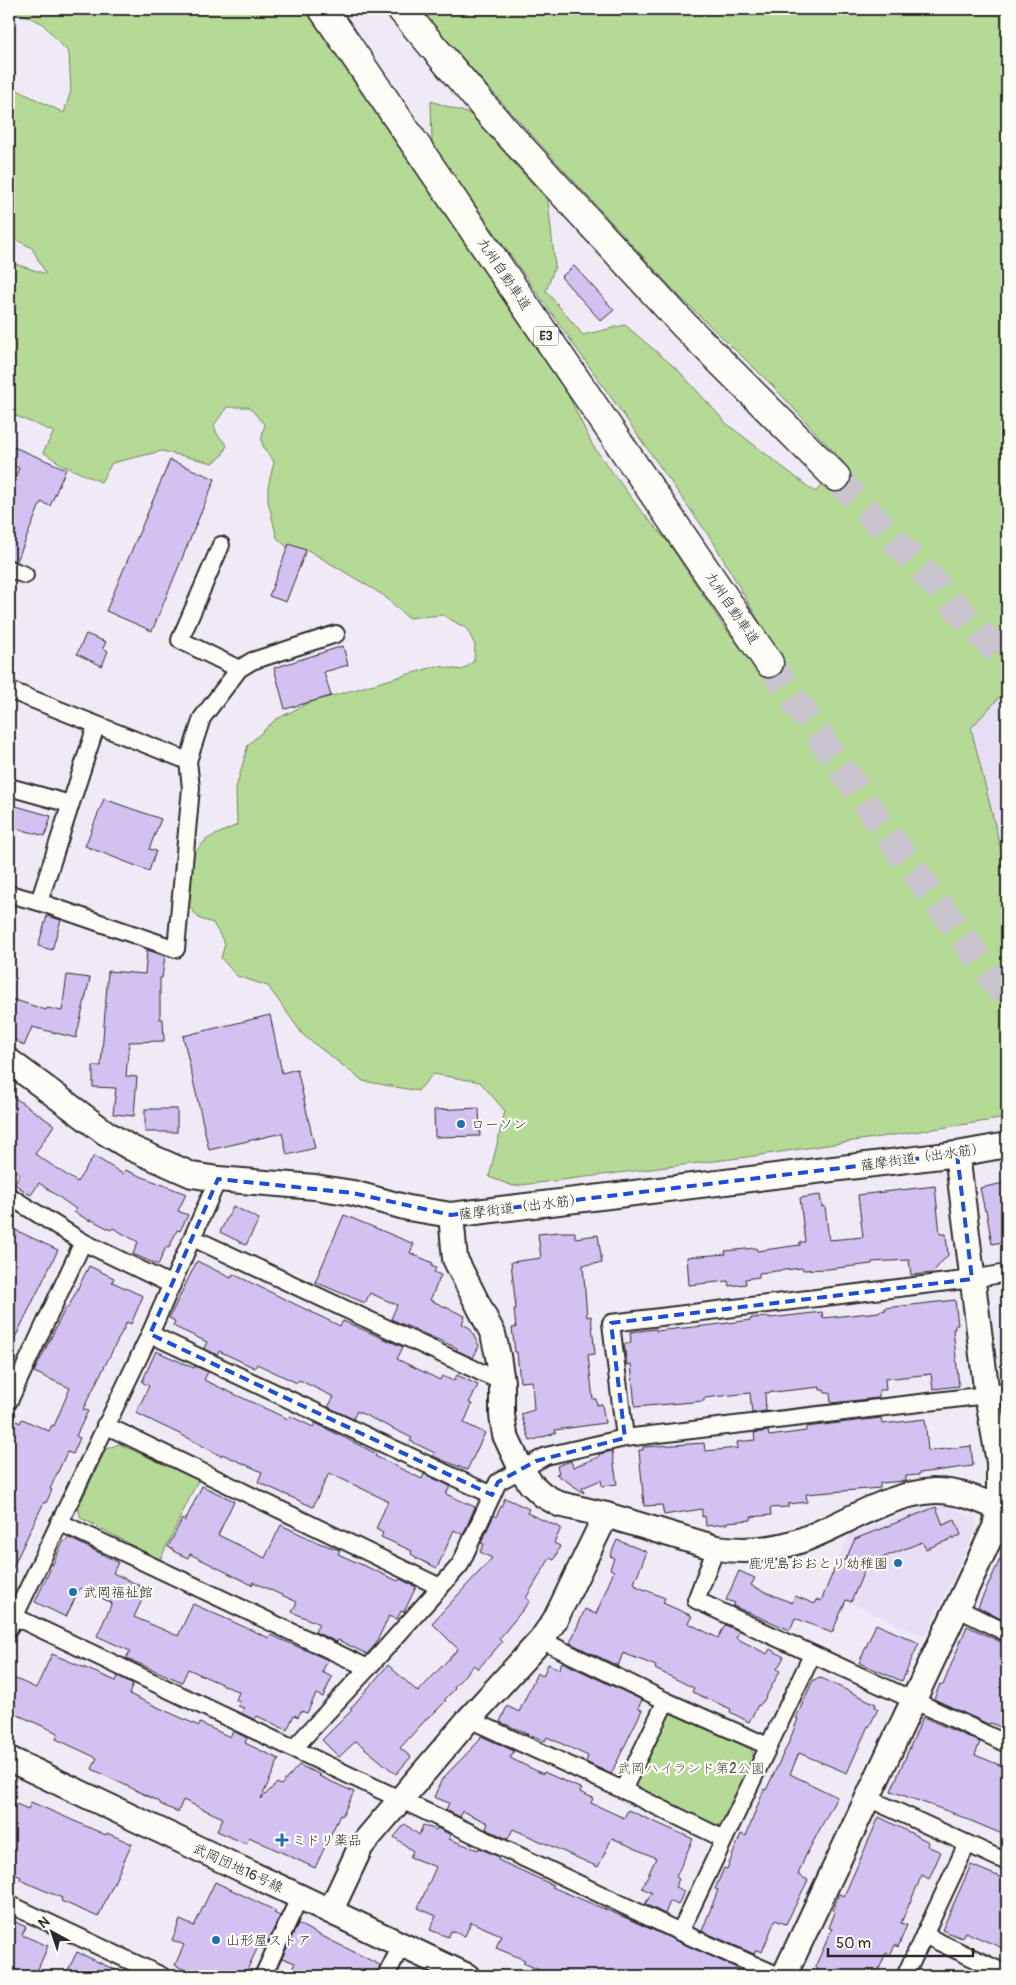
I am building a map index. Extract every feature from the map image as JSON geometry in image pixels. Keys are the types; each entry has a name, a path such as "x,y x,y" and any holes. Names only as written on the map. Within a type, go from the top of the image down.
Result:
{"highway":[{"name":"九州自動車道","path":"323,9 769,662"},
{"path":"401,9 492,116 684,325 836,477"}],"street":[{"path":"221,545 180,640 239,669"},
{"path":"9,569 25,575"},
{"path":"9,894 39,902 176,949 191,788 188,761 202,718 239,669 252,661 336,634"},
{"path":"9,690 188,761"},
{"path":"39,902 96,726"},
{"path":"9,787 70,804"},
{"name":"薩摩街道（出水筋）","path":"9,1061 106,1133 132,1148 192,1175 315,1187 353,1193 408,1208 451,1215 957,1154 1007,1145"},
{"path":"784,1976 1003,1510 999,1462 997,1393 972,1279 957,1154"},
{"path":"218,1179 150,1334 10,1619 293,1748 680,1932 779,1976"},
{"path":"9,1196 83,1242 172,1285"},
{"path":"451,1215 455,1259 493,1334 502,1382 502,1415 505,1435 521,1469 531,1484 543,1495 559,1504 606,1515 716,1548 759,1550 803,1540 879,1506 922,1493 950,1492 1003,1510"},
{"path":"193,1238 502,1382"},
{"path":"9,1401 83,1242"},
{"path":"625,1438 612,1323 972,1279 1007,1272"},
{"path":"150,1334 492,1495"},
{"path":"293,1748 460,1565 498,1482 546,1456 625,1438 997,1393"},
{"path":"105,1425 440,1587"},
{"path":"331,1910 361,1846 469,1719 540,1640 555,1620 606,1515"},
{"path":"59,1522 368,1668"},
{"path":"716,1548 696,1600 812,1656 914,1700 1007,1744"},
{"path":"957,1608 1007,1632"},
{"path":"540,1640 666,1701 768,1746"},
{"path":"680,1932 812,1656"},
{"path":"623,1790 666,1701"},
{"path":"469,1719 724,1839"},
{"name":"武岡団地16号線","path":"9,1759 467,1976"},
{"path":"868,1798 1007,1862"},
{"path":"905,1976 967,1844"},
{"path":"262,1976 300,1896"},
{"path":"9,1904 162,1976"},
{"path":"924,1935 1007,1974"},
{"path":"386,1976 401,1946"}],"highlighted area":[{"path":"957,1154 972,1279 611,1323 625,1438 536,1461 498,1482 492,1495 150,1334 218,1179 353,1193 451,1215"}],"shaded area":[{"path":"1007,689 1007,874 971,728"},
{"name":"鹿児島おおとり幼稚園","path":"924,1506 949,1506 975,1518 977,1526 925,1637 824,1591 849,1535"}],"green space":[{"path":"9,9 304,9 567,393 593,446 638,507 667,541 725,628 759,671 779,656 714,543 432,144 431,101 470,114 548,201 555,266 546,291 583,335 625,325 679,371 727,424 815,492 844,463 773,386 680,297 488,87 420,9 1007,9 1007,689 971,728 1007,874 1007,1118 747,1157 513,1186 489,1177 505,1111 480,1082 433,1074 418,1091 363,1081 303,1035 268,986 237,976 221,958 225,944 213,923 200,919 186,903 190,857 207,839 237,825 236,788 248,745 275,720 308,703 437,666 462,670 474,661 475,645 467,629 443,615 408,618 383,595 308,550 290,550 277,538 268,501 268,487 274,462 267,453 262,441 265,425 249,407 227,407 214,425 217,434 227,445 222,456 213,463 162,451 112,463 101,482 64,466 43,452 54,432 9,413 9,262 46,274 32,248 9,236 9,86 64,113 71,91 69,53 42,23"},
{"path":"119,1444 198,1480 160,1560 81,1518 78,1508 106,1449"},
{"name":"武岡ハイランド第2公園","path":"674,1711 751,1748 754,1757 722,1824 714,1826 638,1791 634,1782 665,1715"}],"building":[{"path":"574,266 614,310 601,321 561,277"},
{"path":"9,445 66,469 50,506 41,502 17,561 9,559 9,493 19,468 9,464"},
{"path":"170,460 215,479 152,631 106,611"},
{"path":"289,544 306,550 286,602 269,596"},
{"path":"86,634 106,642 103,648 108,651 102,666 77,654"},
{"path":"343,646 348,665 324,672 331,696 285,709 274,668"},
{"path":"104,799 161,819 149,849 156,851 149,871 85,846"},
{"path":"9,804 51,816 45,836 15,828 16,825 9,823"},
{"path":"47,916 61,920 52,950 38,946"},
{"path":"147,950 165,956 162,978 160,978 160,1019 163,1019 164,1041 129,1042 126,1076 137,1077 134,1116 113,1114 116,1088 93,1087 93,1066 101,1066 108,971 145,974"},
{"path":"67,975 90,978 76,1038 32,1027 24,1046 9,1035 9,998 46,1010 47,1008 62,1011"},
{"path":"270,1015 282,1073 297,1069 315,1148 287,1155 282,1133 209,1150 183,1036"},
{"path":"9,1094 54,1125 35,1154 77,1182 94,1156 123,1174 125,1170 186,1194 178,1211 188,1215 180,1231 177,1230 169,1248 166,1247 158,1265 133,1254 138,1242 113,1228 111,1230 74,1212 76,1209 39,1183 31,1195 14,1184 20,1174 9,1166"},
{"path":"479,1108 480,1136 435,1137 434,1110"},
{"path":"145,1109 177,1109 177,1132 145,1132"},
{"path":"1004,1183 1007,1201 1007,1241 992,1244 980,1188"},
{"path":"935,1186 940,1234 946,1234 948,1255 932,1273 911,1275 909,1260 872,1262 872,1264 828,1269 803,1270 802,1268 759,1273 759,1277 745,1279 746,1284 729,1286 728,1281 689,1285 687,1257 726,1254 725,1251 756,1248 757,1251 800,1245 800,1242 805,1242 800,1198 820,1195 822,1207 825,1206 829,1240 863,1237 858,1195"},
{"path":"233,1206 259,1219 246,1245 220,1232"},
{"path":"344,1215 414,1244 410,1253 433,1263 431,1266 436,1268 434,1272 441,1275 430,1300 465,1316 462,1324 470,1328 479,1346 473,1358 456,1350 457,1348 391,1319 397,1305 370,1293 365,1303 315,1282"},
{"path":"9,1227 58,1250 9,1350"},
{"path":"575,1232 575,1238 598,1235 602,1263 583,1265 587,1317 591,1316 595,1354 588,1355 593,1399 596,1399 597,1405 602,1404 605,1423 555,1430 556,1433 530,1441 521,1414 534,1410 532,1381 520,1382 512,1328 516,1328 514,1309 516,1309 511,1262 541,1258 538,1234"},
{"path":"197,1261 231,1278 233,1274 340,1326 343,1321 403,1347 397,1359 440,1380 442,1376 454,1381 457,1375 478,1385 469,1403 472,1404 464,1423 485,1433 467,1470 433,1456 435,1453 410,1441 412,1438 357,1411 353,1419 328,1407 334,1397 299,1380 297,1383 257,1364 255,1368 219,1351 217,1355 204,1348 207,1342 173,1326 175,1321 169,1318"},
{"path":"89,1266 114,1278 112,1282 143,1296 131,1324 127,1322 83,1409 88,1411 76,1436 80,1438 73,1454 67,1452 50,1489 52,1490 46,1503 44,1502 9,1575 9,1522 16,1506 9,1503 9,1428 13,1419 20,1423 22,1419 49,1431 52,1425 54,1426 70,1388 34,1372 66,1307 68,1308"},
{"path":"955,1300 958,1325 955,1325 955,1329 953,1329 959,1386 933,1389 931,1374 885,1379 886,1390 879,1390 879,1398 831,1403 830,1393 820,1390 820,1387 765,1393 766,1411 752,1413 750,1393 704,1398 704,1401 635,1407 631,1364 627,1365 624,1344 631,1343 630,1332 656,1329 656,1331 751,1320 751,1318 770,1318 822,1312 823,1318 879,1312 886,1310 885,1308"},
{"path":"156,1351 194,1368 195,1366 208,1372 204,1380 288,1419 290,1416 313,1427 315,1423 422,1479 424,1474 450,1486 446,1494 475,1507 463,1535 454,1530 437,1568 416,1558 411,1554 412,1551 381,1537 383,1533 376,1529 388,1501 329,1473 313,1507 258,1482 262,1472 222,1454 221,1456 136,1413 149,1386 142,1382"},
{"path":"881,1418 882,1424 925,1419 928,1451 971,1446 973,1466 906,1476 906,1481 880,1483 880,1488 806,1494 807,1502 788,1504 788,1507 770,1508 771,1515 751,1517 751,1520 727,1522 727,1524 706,1526 705,1516 702,1517 702,1509 664,1515 662,1505 644,1506 639,1450 643,1450 643,1447 704,1443 705,1451 738,1448 737,1442 755,1440 754,1433 768,1431 769,1436 806,1431 806,1427"},
{"path":"612,1451 617,1484 602,1486 601,1480 582,1488 584,1493 556,1474 559,1473 557,1466 571,1461 573,1467 599,1457 599,1454"},
{"path":"202,1486 234,1501 218,1535 265,1558 281,1525 319,1543 340,1550 338,1554 416,1587 404,1612 401,1611 397,1619 389,1616 375,1645 367,1654 338,1640 337,1642 315,1632 319,1624 292,1612 297,1602 253,1582 252,1585 190,1554 188,1558 173,1551 168,1547 182,1519 185,1521"},
{"path":"505,1498 529,1509 527,1513 561,1528 554,1543 560,1546 554,1560 550,1558 526,1598 530,1601 499,1639 502,1642 478,1669 474,1665 454,1687 455,1689 444,1700 446,1701 429,1716 400,1748 411,1757 396,1774 356,1741 339,1757 322,1740 352,1710 350,1709 388,1665 418,1692 458,1649 432,1623 492,1558 480,1552 484,1544 481,1543 494,1515 496,1517"},
{"path":"936,1507 943,1525 955,1520 961,1535 926,1549 922,1542 867,1564 851,1602 846,1600 832,1633 795,1618 790,1630 733,1606 735,1603 726,1600 739,1571 755,1578 751,1585 754,1587 792,1603 795,1596 815,1604 817,1599 821,1601 839,1558 845,1561 855,1539"},
{"path":"69,1538 118,1562 113,1573 147,1589 134,1617 178,1636 193,1604 269,1638 271,1635 328,1660 322,1672 332,1677 323,1697 316,1694 307,1713 301,1711 298,1717 294,1715 287,1730 257,1716 255,1720 241,1713 244,1708 238,1706 240,1702 236,1700 239,1692 188,1669 182,1682 126,1658 130,1651 97,1636 112,1603 80,1588 66,1617 35,1602 63,1542"},
{"path":"617,1540 647,1552 634,1583 636,1586 665,1598 663,1603 692,1616 688,1623 718,1638 725,1625 739,1631 736,1638 767,1654 770,1649 784,1657 777,1669 780,1671 763,1702 758,1705 749,1722 730,1712 731,1709 692,1692 694,1688 655,1669 656,1666 623,1653 618,1666 570,1643 585,1609 596,1614 614,1571 610,1569 614,1558 610,1556"},
{"path":"1007,1544 1007,1603 1001,1619 978,1607"},
{"path":"876,1624 919,1643 902,1681 859,1663"},
{"path":"967,1626 1007,1645 1007,1730 991,1723 988,1724 934,1699 940,1684 943,1685"},
{"path":"52,1654 116,1681 118,1676 133,1684 129,1694 199,1726 200,1723 230,1737 233,1731 247,1738 245,1743 279,1759 261,1799 277,1783 281,1785 299,1765 354,1792 342,1816 340,1815 315,1868 249,1837 246,1844 217,1831 223,1818 183,1800 178,1812 160,1804 160,1802 92,1769 97,1758 56,1739 58,1733 9,1711 9,1676 36,1688"},
{"path":"562,1662 642,1700 638,1708 642,1710 611,1774 586,1762 588,1756 547,1737 545,1741 500,1722 507,1706 519,1712 537,1673 543,1676 548,1664 559,1669"},
{"path":"821,1678 876,1704 875,1707 878,1709 868,1726 847,1773 799,1753 790,1774 837,1797 805,1857 798,1875 808,1880 786,1924 775,1920 762,1952 756,1950 754,1954 702,1931 718,1890 715,1889 724,1868 727,1869 741,1834 746,1836 764,1789 766,1790 788,1744 798,1719 796,1718 813,1680"},
{"path":"923,1717 980,1742 975,1755 1007,1768 1007,1836 950,1812 891,1791"},
{"path":"481,1736 514,1751 510,1758 543,1774 544,1772 582,1789 580,1792 593,1798 591,1803 624,1818 628,1810 693,1839 676,1877 679,1879 675,1887 684,1891 678,1905 670,1901 665,1914 645,1904 652,1893 642,1888 656,1858 612,1838 598,1867 513,1829 508,1839 486,1829 488,1823 462,1811 460,1817 446,1810 449,1803 434,1797 442,1779 478,1742"},
{"path":"9,1801 28,1809 31,1802 106,1835 107,1833 132,1844 98,1917 61,1901 62,1898 20,1880 21,1877 9,1872"},
{"path":"879,1817 929,1842 927,1846 941,1852 929,1879 922,1875 901,1923 907,1925 898,1947 895,1945 890,1955 886,1953 876,1976 815,1976 818,1969 815,1967 832,1929 829,1928 835,1912 832,1910 839,1894 844,1896"},
{"path":"405,1824 419,1835 423,1825 436,1830 437,1828 451,1835 449,1839 478,1850 479,1848 499,1857 498,1860 553,1885 552,1887 746,1972 744,1976 554,1976 523,1963 525,1960 496,1948 501,1935 471,1922 465,1936 451,1931 448,1937 430,1930 436,1916 418,1908 436,1867 410,1857 413,1851 394,1837"},
{"path":"971,1865 1007,1880 1007,1950 965,1932 962,1938 942,1930"},
{"path":"215,1882 276,1911 274,1913 280,1916 264,1949 258,1947 244,1976 197,1976 175,1965 184,1945 172,1940 180,1920 194,1926"},
{"path":"9,1919 26,1927 22,1935 48,1946 35,1976 9,1976"},
{"path":"298,1924 380,1965 376,1976 289,1976 295,1963 282,1958"},
{"path":"77,1952 128,1976 65,1976"}],"tunnel":[{"path":"836,477 1007,662"},
{"path":"769,663 881,825 1007,998"}],"place":[{"name":"ローソン","path":"461,1124"},
{"name":"鹿児島おおとり幼稚園","path":"898,1563"},
{"name":"武岡福祉館","path":"73,1592"},
{"name":"ミドリ薬品","path":"282,1840"},
{"name":"山形屋ストア","path":"216,1940"}]}
